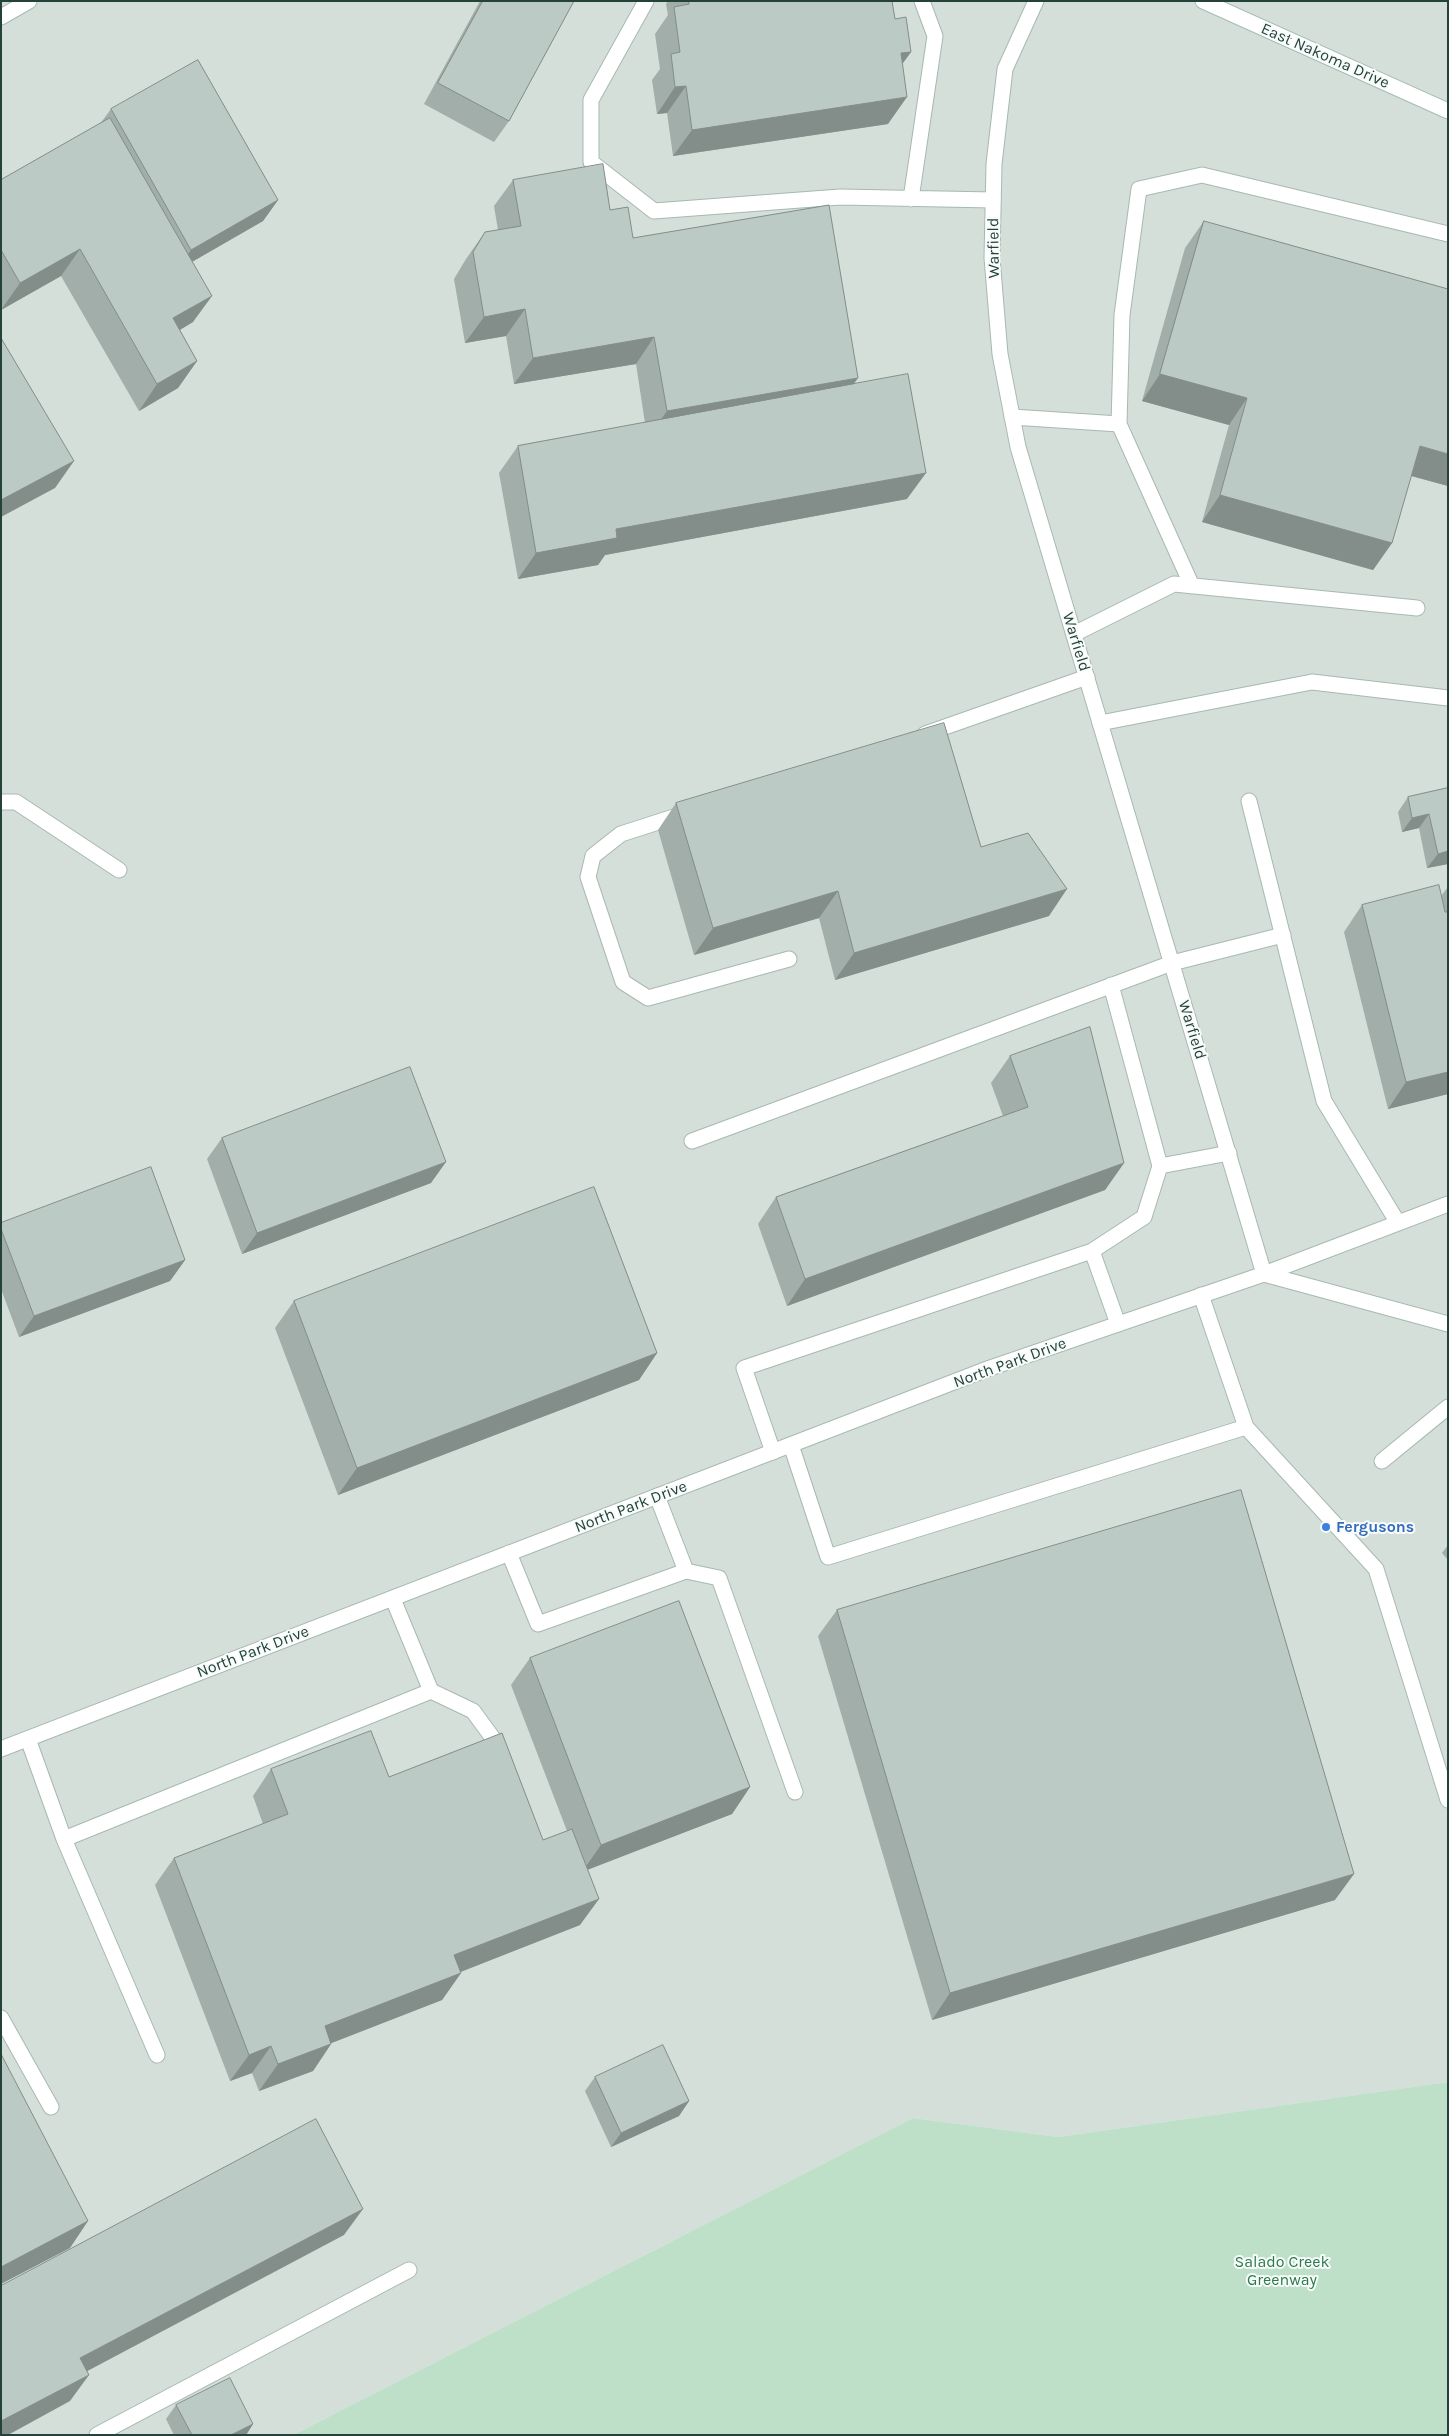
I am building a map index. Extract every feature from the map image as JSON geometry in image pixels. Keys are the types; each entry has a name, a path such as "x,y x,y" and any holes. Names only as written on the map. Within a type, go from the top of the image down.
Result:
{"street":[{"path":"1,17 29,1"},
{"path":"646,1 591,100 591,162 654,211 840,198 993,200"},
{"path":"911,198 935,36 922,1"},
{"name":"Warfield","path":"1036,1 1005,69 994,164 992,258 999,334 1012,417 1018,447 1264,1274"},
{"name":"East Nakoma Drive","path":"1203,1 1448,111"},
{"path":"1192,586 1119,424 1122,315 1139,189 1202,175 1448,234"},
{"path":"1012,417 1119,424"},
{"path":"1074,634 1174,584 1416,608"},
{"path":"910,739 1087,677"},
{"path":"1100,723 1312,682 1448,698"},
{"path":"1249,801 1324,1100 1398,1223"},
{"path":"1,802 16,802 119,870"},
{"path":"696,809 621,834 593,856 588,877 622,982 648,998 789,960"},
{"path":"692,1142 1172,963 1283,936"},
{"path":"773,1452 744,1368 1092,1251 1144,1217 1160,1166 1111,985"},
{"path":"1160,1166 1229,1153"},
{"name":"North Park Drive","path":"1,1750 990,1368 1264,1274 1448,1204"},
{"path":"1092,1251 1118,1324"},
{"path":"1264,1274 1448,1324"},
{"path":"1201,1296 1246,1426 1376,1569 1448,1800"},
{"path":"1382,1461 1448,1406"},
{"path":"791,1445 828,1556 1246,1426"},
{"path":"657,1496 686,1570"},
{"path":"509,1553 538,1624 686,1570 719,1578 795,1792"},
{"path":"393,1599 431,1691 473,1711 492,1737 506,1773"},
{"path":"64,1839 431,1691"},
{"path":"28,1739 64,1839 156,2055"},
{"path":"1,2018 52,2107"},
{"path":"97,2435 409,2270"}],"shaded area":[{"path":"1,1 1448,1 1448,2082 1058,2137 913,2118 293,2435 1,2435"}],"green space":[{"name":"Salado Creek Greenway","path":"1448,2082 1448,2435 293,2435 913,2118 1058,2137"}],"building":[{"path":"483,1 574,1 509,121 438,83"},
{"path":"688,1 892,1 895,19 906,17 911,52 901,53 907,97 692,130 686,86 675,87 671,54 680,52 674,7 689,4"},
{"path":"198,60 278,200 191,250 111,109"},
{"path":"110,118 212,296 173,318 197,361 157,384 80,249 20,283 1,250 1,180"},
{"path":"603,164 610,210 628,207 633,238 829,205 858,378 667,411 654,337 533,358 525,309 484,317 473,252 485,232 521,226 513,180"},
{"path":"1204,221 1448,289 1448,454 1420,446 1392,543 1220,495 1247,398 1160,374"},
{"path":"1,338 74,461 1,500"},
{"path":"908,374 926,473 616,529 617,538 536,553 518,446"},
{"path":"944,723 981,847 1028,833 1067,889 854,953 838,891 713,928 676,803"},
{"path":"1448,788 1448,851 1438,854 1429,814 1412,818 1408,797"},
{"path":"1439,885 1445,912 1448,912 1448,1072 1406,1082 1362,905"},
{"path":"1090,1027 1124,1163 805,1279 776,1197 1028,1107 1010,1056"},
{"path":"410,1067 446,1162 257,1233 222,1138"},
{"path":"151,1167 185,1260 34,1316 1,1229 1,1223"},
{"path":"594,1187 657,1353 357,1468 294,1301"},
{"path":"1241,1490 1354,1874 950,1993 837,1610"},
{"path":"679,1601 750,1787 601,1845 530,1658"},
{"path":"371,1731 389,1777 502,1733 543,1840 572,1829 599,1899 454,1955 461,1973 325,2026 331,2044 278,2064 271,2046 249,2055 174,1858 288,1814 271,1769"},
{"path":"663,2045 689,2101 621,2133 595,2077"},
{"path":"1,2054 88,2221 1,2267"},
{"path":"316,2119 363,2209 80,2358 89,2375 1,2421 1,2286"},
{"path":"230,2378 253,2424 231,2435 192,2435 176,2405"}],"place":[{"name":"Fergusons","path":"1326,1527"}]}
